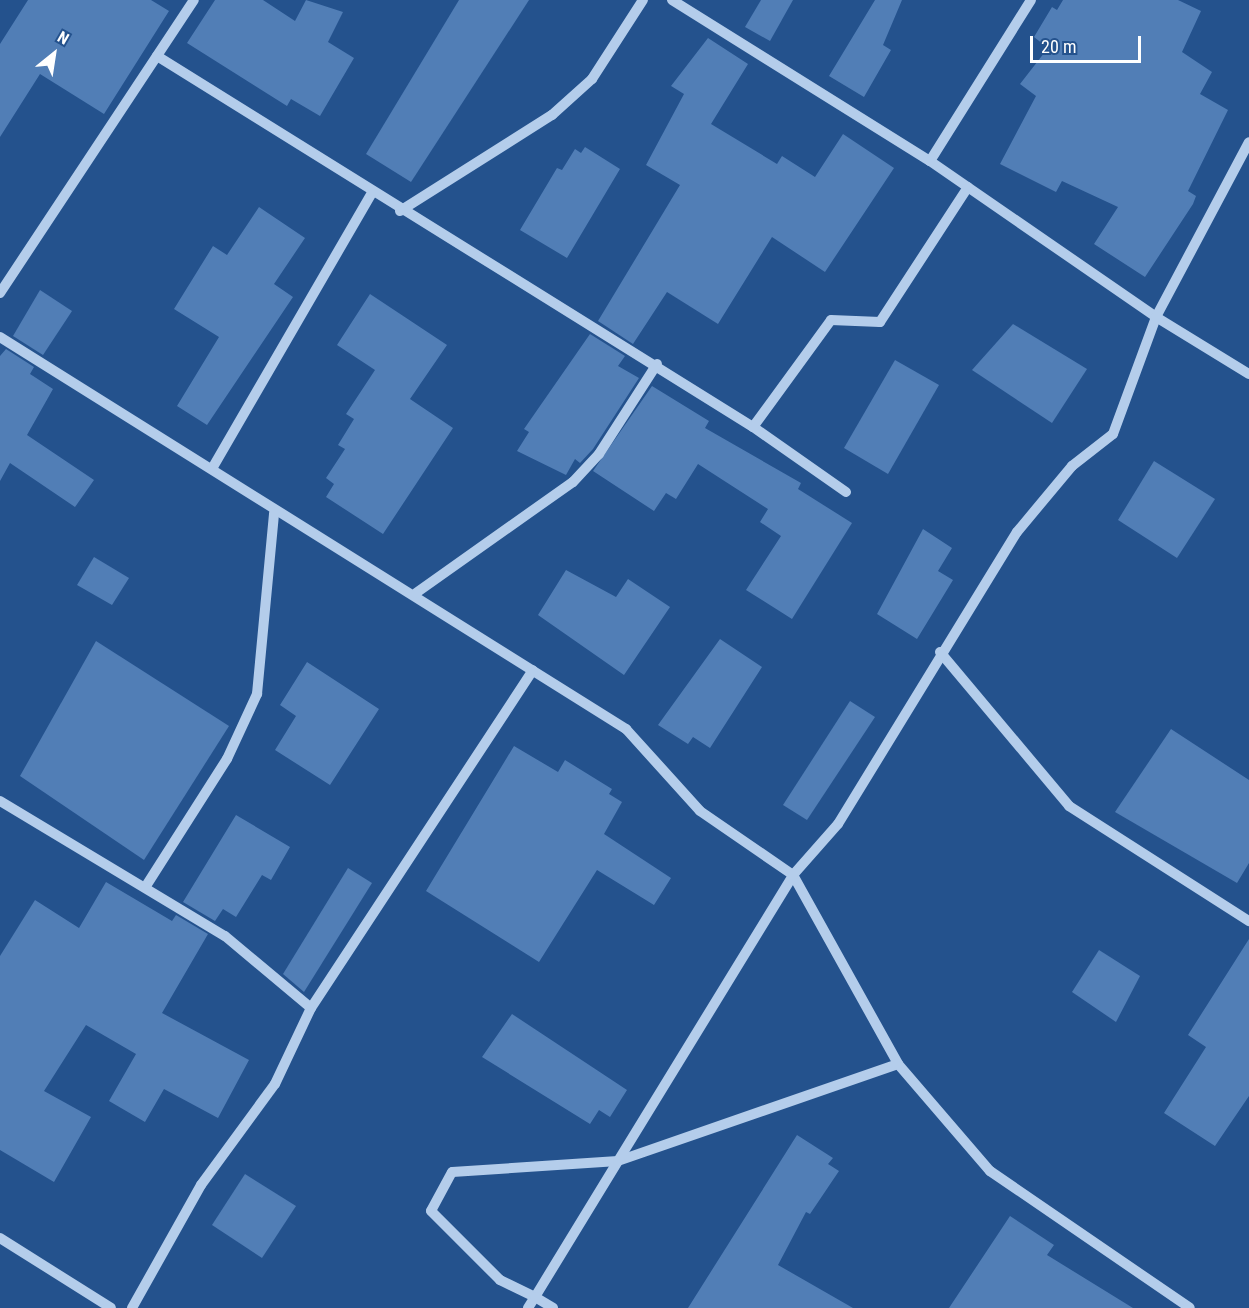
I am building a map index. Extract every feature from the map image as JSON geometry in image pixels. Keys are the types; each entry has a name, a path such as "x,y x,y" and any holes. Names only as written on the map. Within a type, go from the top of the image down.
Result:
{"street":[{"path":"0,293 194,0"},
{"path":"400,211 560,108 592,79 643,0"},
{"path":"672,0 930,161 1156,317 1249,374"},
{"path":"930,161 1031,0"},
{"path":"157,56 371,194 657,364 846,492"},
{"path":"528,1308 793,875 838,824 940,652 1017,532 1072,466 1113,434 1156,317 1249,142"},
{"path":"753,427 831,320 880,322 968,186"},
{"path":"213,467 371,194"},
{"path":"0,337 213,467 274,513 416,593 626,729 700,811 793,875 898,1064 990,1171 1190,1308"},
{"path":"416,593 573,482 599,454 657,364"},
{"path":"146,886 227,759 257,694 274,513"},
{"path":"940,652 1069,806 1249,921"},
{"path":"132,1308 201,1185 276,1084 311,1008 533,670"},
{"path":"0,801 146,886 225,936 311,1008"},
{"path":"554,1308 500,1280 430,1211 452,1172 618,1161 898,1064"},
{"path":"0,1238 111,1308"}],"building":[{"path":"28,0 151,0 169,11 104,114 40,74 0,137 0,44"},
{"path":"215,0 263,0 295,21 306,0 343,12 328,42 354,58 320,116 291,99 287,106 187,43"},
{"path":"459,0 529,0 411,182 366,154"},
{"path":"761,0 793,0 770,41 745,27"},
{"path":"875,0 902,0 883,45 891,50 864,97 829,76"},
{"path":"1063,0 1178,0 1201,11 1182,52 1212,72 1200,94 1228,110 1188,191 1196,196 1193,204 1145,277 1094,244 1118,207 1062,181 1056,192 1000,164 1036,96 1020,84 1048,48 1034,37 1052,7 1057,10"},
{"path":"708,38 748,64 711,124 777,164 782,156 815,177 843,134 894,168 825,272 772,237 718,324 667,292 633,344 598,321 680,185 646,165 684,94 671,86"},
{"path":"585,147 620,169 567,258 520,230 557,168 562,170 575,149 581,153"},
{"path":"259,207 305,238 274,284 293,297 207,425 177,406 219,337 174,309 213,246 227,255"},
{"path":"40,290 72,311 43,355 13,336"},
{"path":"370,294 447,345 410,399 453,428 383,534 326,497 334,484 326,478 345,449 338,445 354,419 346,414 375,370 337,345"},
{"path":"1013,324 1087,369 1052,423 972,370"},
{"path":"590,334 625,356 618,366 639,378 593,449 580,463 575,459 566,475 517,451 529,432 524,429"},
{"path":"6,349 34,367 30,374 53,389 27,435 94,480 75,507 10,463 0,481 0,356"},
{"path":"895,360 939,385 888,474 844,448"},
{"path":"652,386 709,421 705,428 801,483 798,489 852,523 792,619 746,590 781,536 760,522 768,509 698,464 676,499 666,493 654,511 593,471"},
{"path":"1154,461 1215,499 1177,558 1118,520"},
{"path":"923,529 952,548 938,571 953,580 917,639 877,614"},
{"path":"94,557 129,578 112,605 77,585"},
{"path":"566,570 616,597 628,579 670,607 624,675 538,615"},
{"path":"720,639 762,667 710,748 693,737 688,744 658,725"},
{"path":"96,641 229,726 144,860 20,776"},
{"path":"307,662 379,709 330,785 275,750 296,716 280,705"},
{"path":"850,701 875,717 807,820 783,805"},
{"path":"1171,729 1249,780 1249,863 1237,883 1115,812"},
{"path":"514,746 558,772 565,760 612,789 609,794 622,802 604,834 671,878 654,905 597,870 539,962 426,891"},
{"path":"236,815 290,847 271,880 262,875 236,917 223,909 215,921 183,902"},
{"path":"348,868 372,883 304,992 283,974"},
{"path":"106,882 172,921 176,915 208,934 162,1013 249,1060 218,1118 164,1089 145,1122 109,1101 136,1054 86,1025 44,1091 91,1117 54,1182 0,1150 0,956 35,900 79,928"},
{"path":"1249,939 1249,1096 1215,1146 1164,1113 1206,1047 1188,1035"},
{"path":"1099,950 1140,976 1116,1022 1072,992"},
{"path":"512,1014 627,1090 610,1117 599,1110 590,1124 482,1057"},
{"path":"797,1135 833,1158 828,1164 839,1171 810,1214 806,1212 778,1265 853,1308 688,1308"},
{"path":"245,1174 296,1206 262,1258 212,1225"},
{"path":"1010,1216 1054,1245 1047,1255 1133,1308 949,1308"}]}
